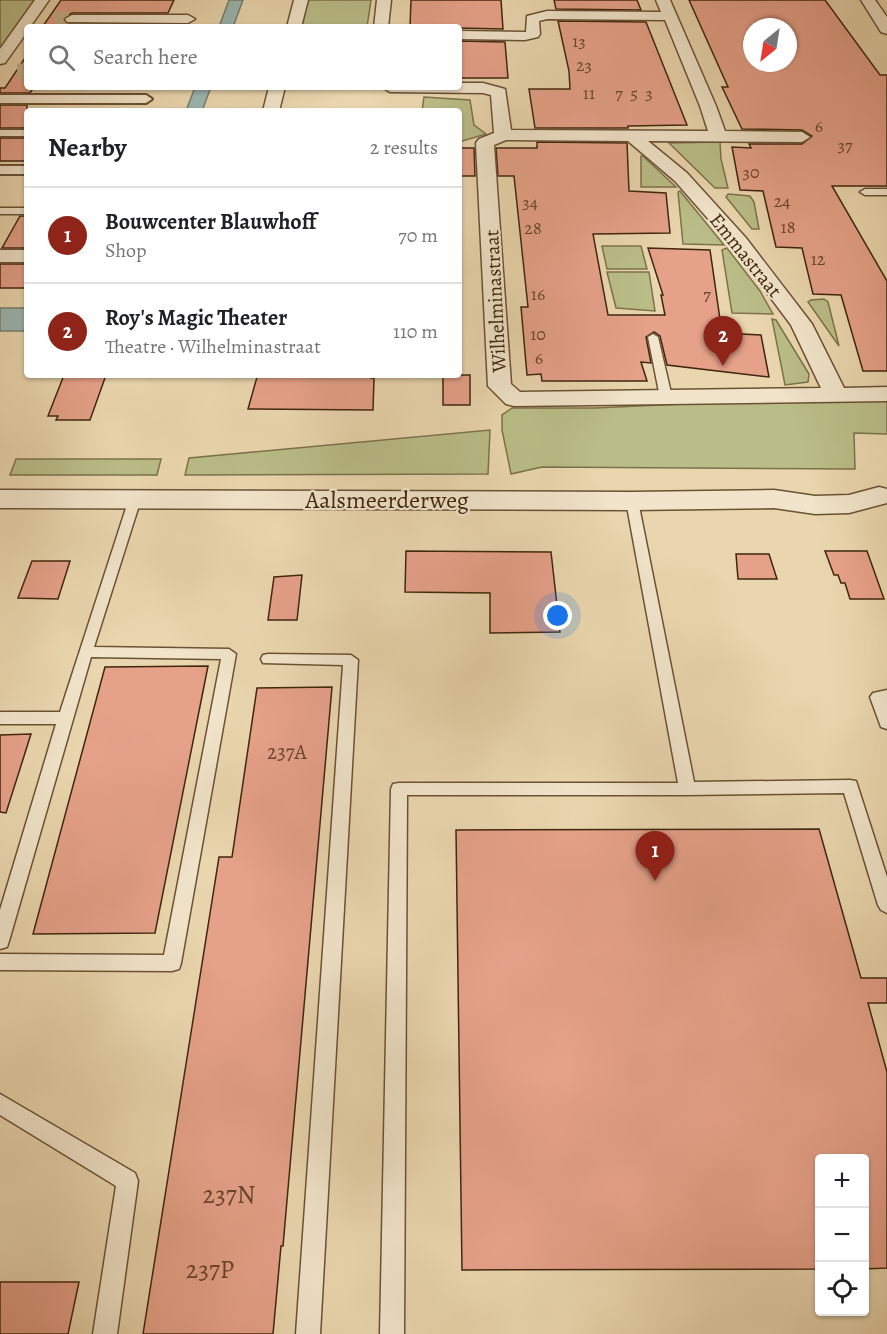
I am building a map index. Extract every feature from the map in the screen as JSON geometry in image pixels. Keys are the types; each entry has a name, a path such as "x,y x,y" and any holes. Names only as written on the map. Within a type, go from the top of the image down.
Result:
{"street":[{"path":"27,24 42,0"},
{"path":"295,24 301,0"},
{"path":"381,24 384,0"},
{"path":"663,0 708,106 718,137"},
{"path":"868,0 887,29"},
{"path":"462,35 525,36 533,34 532,19 547,15 669,16"},
{"path":"30,19 47,19"},
{"path":"72,19 188,19"},
{"path":"4,67 24,30"},
{"path":"462,88 483,88 500,92 502,135 802,137"},
{"path":"272,108 277,90"},
{"path":"0,99 147,99"},
{"name":"Wilhelminastraat","path":"502,135 485,143 500,386 514,399 887,394"},
{"name":"Emmastraat","path":"632,136 681,177 739,242 801,324 836,394"},
{"path":"0,170 24,170"},
{"path":"0,256 24,256"},
{"name":"Aalsmeerderweg","path":"0,499 632,501 774,499 815,505 849,504 883,496"}],"lane":[{"path":"0,133 24,133"},
{"path":"865,192 887,192"},
{"path":"0,211 24,211"},
{"path":"652,337 666,397"},
{"path":"0,941 85,652 135,499"},
{"path":"632,501 687,789"},
{"path":"0,962 172,963 229,654 85,652"},
{"path":"268,659 351,660 308,1334"},
{"path":"887,696 878,697 887,723"},
{"path":"0,718 65,718"},
{"path":"392,1334 399,789 687,789 850,786 887,905"},
{"path":"0,1104 127,1181 105,1334"}],"green space":[{"path":"0,0 37,0 0,49"},
{"path":"306,0 371,0 367,24 301,24"},
{"path":"424,97 470,100 474,125 486,134 462,141 462,108 422,108"},
{"path":"720,142 721,159 728,188 715,188 669,143"},
{"path":"641,156 643,156 676,187 641,187"},
{"path":"680,191 724,245 683,244 678,192"},
{"path":"728,194 750,196 754,202 759,229 752,229 726,197"},
{"path":"602,246 641,246 647,269 607,269"},
{"path":"727,248 760,291 773,314 732,313 722,250"},
{"path":"607,272 649,272 655,311 616,308"},
{"path":"824,299 828,302 839,346 808,302"},
{"path":"772,319 776,320 809,374 808,382 785,385"},
{"path":"887,401 887,434 854,433 855,469 542,467 511,474 502,430 502,415 512,408"},
{"path":"490,430 488,474 185,475 189,458"},
{"path":"16,459 161,459 157,475 10,475"}],"water":[{"path":"229,0 243,0 234,24 220,24"},
{"path":"194,90 210,90 203,108 187,108"},
{"path":"0,308 24,308 24,331 0,331"}],"building":[{"path":"61,0 174,0 168,13 72,13 63,18 67,24 44,24"},
{"path":"411,0 501,0 503,29 462,28 462,24 410,24"},
{"path":"554,0 637,0 641,10 556,9"},
{"path":"689,0 825,0 880,75 887,75 887,186 832,186 887,281 887,371 863,371 841,295 813,294 802,248 776,247 763,191 740,190 732,147 751,148 749,144 802,144 812,136 802,130 742,129 722,87 728,87"},
{"path":"558,21 646,22 687,125 628,126 628,128 535,128 529,89 570,89 569,71"},
{"path":"462,41 505,42 508,78 462,78"},
{"path":"24,60 24,90 32,90 30,93 0,93 0,88 5,88"},
{"path":"0,105 27,105 27,108 24,108 24,128 0,128"},
{"path":"0,138 24,138 24,161 0,161"},
{"path":"537,142 627,143 629,191 666,193 670,233 593,234 608,315 665,315 661,295 663,295 648,248 710,250 722,333 761,335 769,377 667,365 660,336 654,332 646,337 651,363 641,362 647,381 542,381 541,374 527,375 521,307 528,307 514,176 498,176 496,148 537,148"},
{"path":"462,148 474,148 475,176 462,176"},
{"path":"20,216 24,216 24,248 2,248"},
{"path":"0,264 24,264 24,288 0,288"},
{"path":"462,375 470,375 470,405 443,405 443,378 462,378"},
{"path":"63,378 105,378 90,420 56,420 58,416 48,416"},
{"path":"257,378 374,378 373,410 248,409"},
{"path":"406,551 551,552 560,632 490,633 490,593 405,592"},
{"path":"825,551 867,551 884,599 850,599 845,583 841,583 838,575 834,575"},
{"path":"736,554 769,554 777,579 738,579"},
{"path":"32,561 70,561 58,599 18,598"},
{"path":"302,575 297,620 268,620 274,577"},
{"path":"208,666 155,933 33,934 105,667"},
{"path":"332,687 283,1246 281,1246 273,1334 143,1334 219,857 232,857 257,688"},
{"path":"31,734 6,813 0,812 0,735"},
{"path":"819,829 861,978 887,978 887,1003 868,1003 887,1072 887,1268 869,1269 869,1154 815,1154 815,1269 462,1270 456,830"},
{"path":"0,1282 79,1282 68,1334 0,1334"}],"tunnel":[{"path":"54,19 72,19"},
{"path":"17,71 24,71"}],"place":[{"name":"Roy's Magic Theater","path":"723,366"},
{"name":"Bouwcenter Blauwhoff","path":"655,881"}]}
